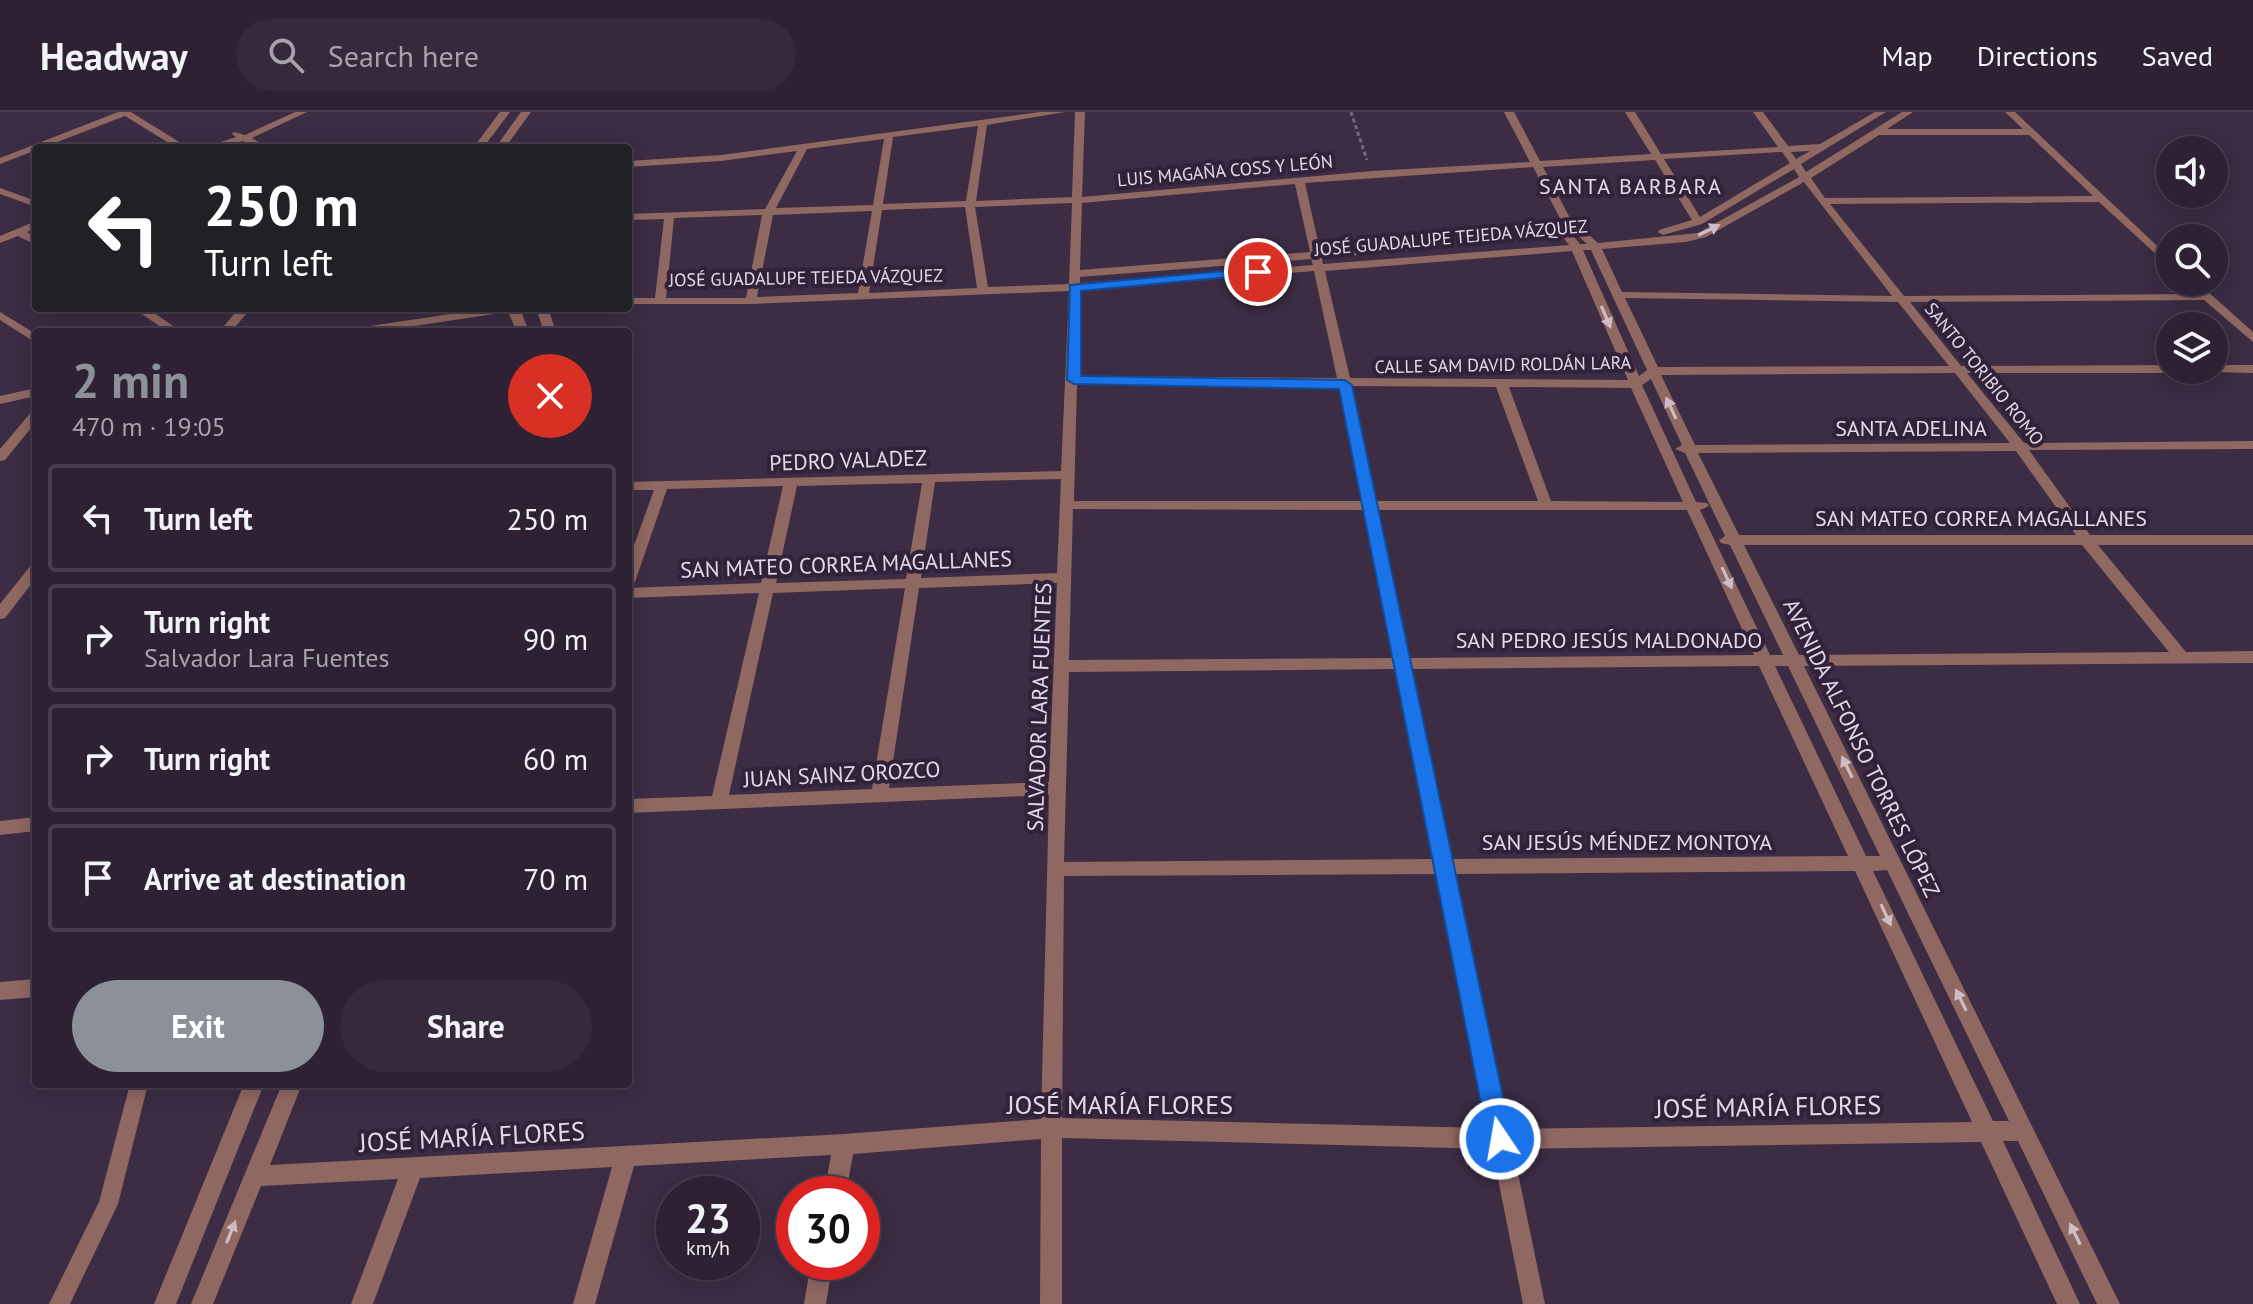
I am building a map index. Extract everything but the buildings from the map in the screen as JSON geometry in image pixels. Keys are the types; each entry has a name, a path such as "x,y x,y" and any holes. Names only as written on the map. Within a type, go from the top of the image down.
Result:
{"street":[{"path":"43,144 125,112 177,144"},
{"path":"215,144 232,132 277,112"},
{"path":"222,144 245,138 302,112"},
{"path":"481,144 505,112"},
{"path":"503,144 526,112"},
{"path":"632,164 889,138 1060,112"},
{"name":"SALVADOR LARA FUENTES","path":"1051,1304 1050,1128 1056,869 1068,475 1074,380 1080,112"},
{"name":"AVENIDA ALFONSO TORRES LÓPEZ","path":"1509,112 1566,220 1619,295 1690,449 2109,1304"},
{"path":"1630,112 1698,222"},
{"name":"SANTO TORIBIO ROMO","path":"1758,112 1822,201 2021,448 2087,541 2182,658"},
{"name":"JOSÉ GUADALUPE TEJEDA VÁZQUEZ","path":"632,301 751,301 983,291 1667,232 1698,222 1881,112"},
{"name":"JOSÉ GUADALUPE TEJEDA VÁZQUEZ","path":"1581,240 1702,235 1806,177 1908,112"},
{"path":"2010,112 2156,251"},
{"path":"983,122 970,205 983,291"},
{"path":"232,132 256,144"},
{"path":"1876,132 2030,132"},
{"path":"863,296 889,138"},
{"name":"LUIS MAGAÑA COSS Y LEÓN","path":"632,217 1078,200 1372,174 1824,147"},
{"path":"0,161 32,148"},
{"path":"751,301 768,213 803,148"},
{"path":"1299,180 1345,385 1534,1304"},
{"path":"0,191 32,203"},
{"path":"1822,201 2098,199"},
{"path":"660,299 669,216"},
{"name":"AVENIDA ALFONSO TORRES LÓPEZ","path":"1566,220 1581,240 1635,384 1664,448 2069,1304"},
{"path":"0,240 32,226"},
{"path":"19,232 32,240"},
{"path":"1619,295 1900,299 2206,297 2253,338"},
{"path":"145,312 170,328"},
{"path":"228,328 242,312"},
{"path":"377,328 486,312"},
{"path":"0,315 32,336"},
{"name":"CALLE SAM DAVID ROLDÁN LARA","path":"1074,380 1345,385 1635,384 1654,371 2156,369"},
{"path":"2228,369 2253,369"},
{"path":"1502,385 1546,506"},
{"path":"0,400 32,393"},
{"path":"0,457 32,419"},
{"name":"SANTA ADELINA","path":"1664,448 2253,445"},
{"name":"PEDRO VALADEZ","path":"632,486 1068,475"},
{"path":"880,794 929,478"},
{"path":"719,802 791,482"},
{"path":"632,571 662,485"},
{"path":"1067,505 1718,506"},
{"name":"SAN MATEO CORREA MAGALLANES","path":"1708,539 2253,540"},
{"path":"0,614 32,573"},
{"name":"SAN MATEO CORREA MAGALLANES","path":"632,593 1065,578"},
{"name":"SAN PEDRO JESÚS MALDONADO","path":"1062,666 2253,657"},
{"name":"JUAN SAINZ OROZCO","path":"632,806 1059,788"},
{"path":"0,828 32,824"},
{"name":"SAN JESÚS MÉNDEZ MONTOYA","path":"1056,869 1894,863"},
{"path":"0,991 32,988"},
{"path":"165,1304 252,1088"},
{"path":"202,1304 290,1088"},
{"name":"JOSÉ MARÍA FLORES","path":"254,1176 412,1170 844,1144 1050,1128 1500,1139 2024,1131"},
{"path":"838,1176 844,1144"},
{"path":"584,1304 626,1155"},
{"path":"362,1304 412,1170"},
{"path":"815,1304 819,1280"}],"lane":[{"path":"59,1304 108,1204 138,1088"}],"path":[{"path":"1351,112 1372,174"}],"district":[{"name":"SANTA BARBARA","path":"1631,186"}],"route":[{"path":"1258,272 1074,287 1074,380 1345,385 1500,1139"}]}
